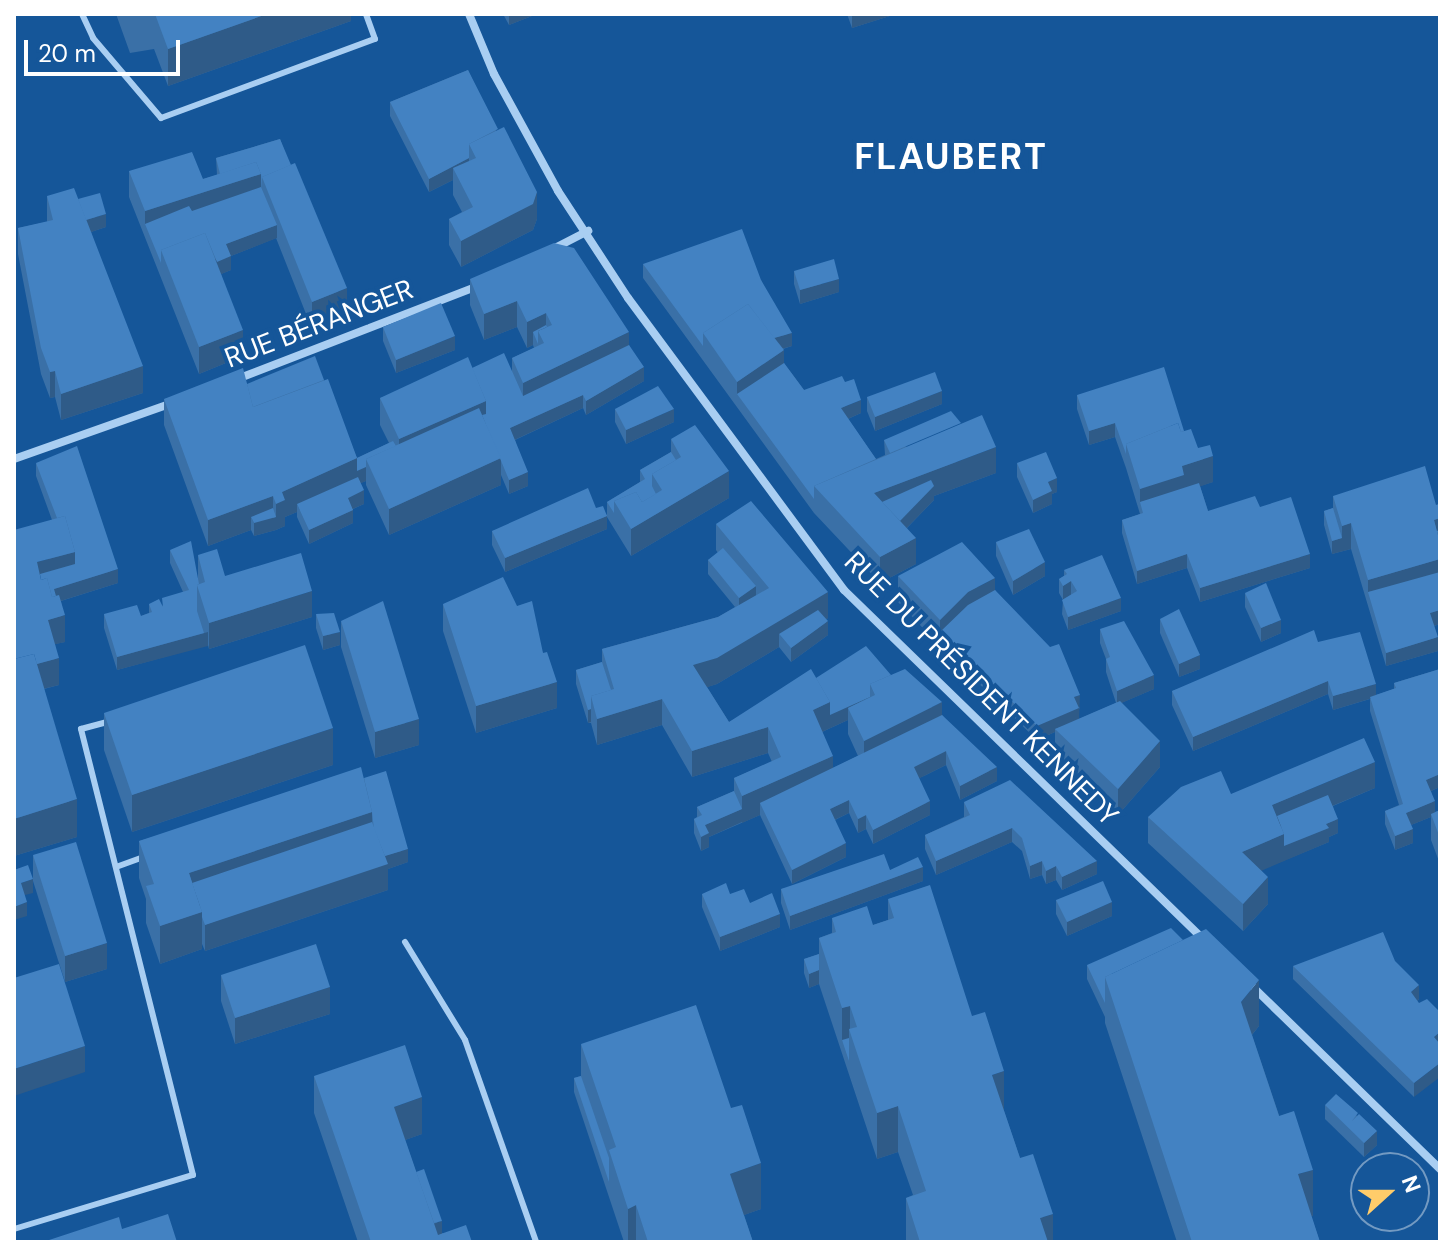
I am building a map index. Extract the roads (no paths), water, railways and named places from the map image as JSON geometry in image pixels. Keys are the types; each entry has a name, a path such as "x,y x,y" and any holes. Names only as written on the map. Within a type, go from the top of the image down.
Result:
{"street":[{"name":"RUE DU PRÉSIDENT KENNEDY","path":"469,14 494,74 558,191 588,231 628,298 844,590 1211,946"},
{"path":"533,258 588,231"},
{"name":"RUE BÉRANGER","path":"228,383 493,279"},
{"path":"14,459 184,399"},
{"path":"1245,980 1440,1169"}],"lane":[{"path":"82,14 93,38 161,118 375,39 366,14"},
{"path":"14,1229 193,1175 81,729 125,716"},
{"path":"116,867 159,851"},
{"path":"405,942 465,1040 536,1242"}],"district":[{"name":"FLAUBERT","path":"951,157"}]}
